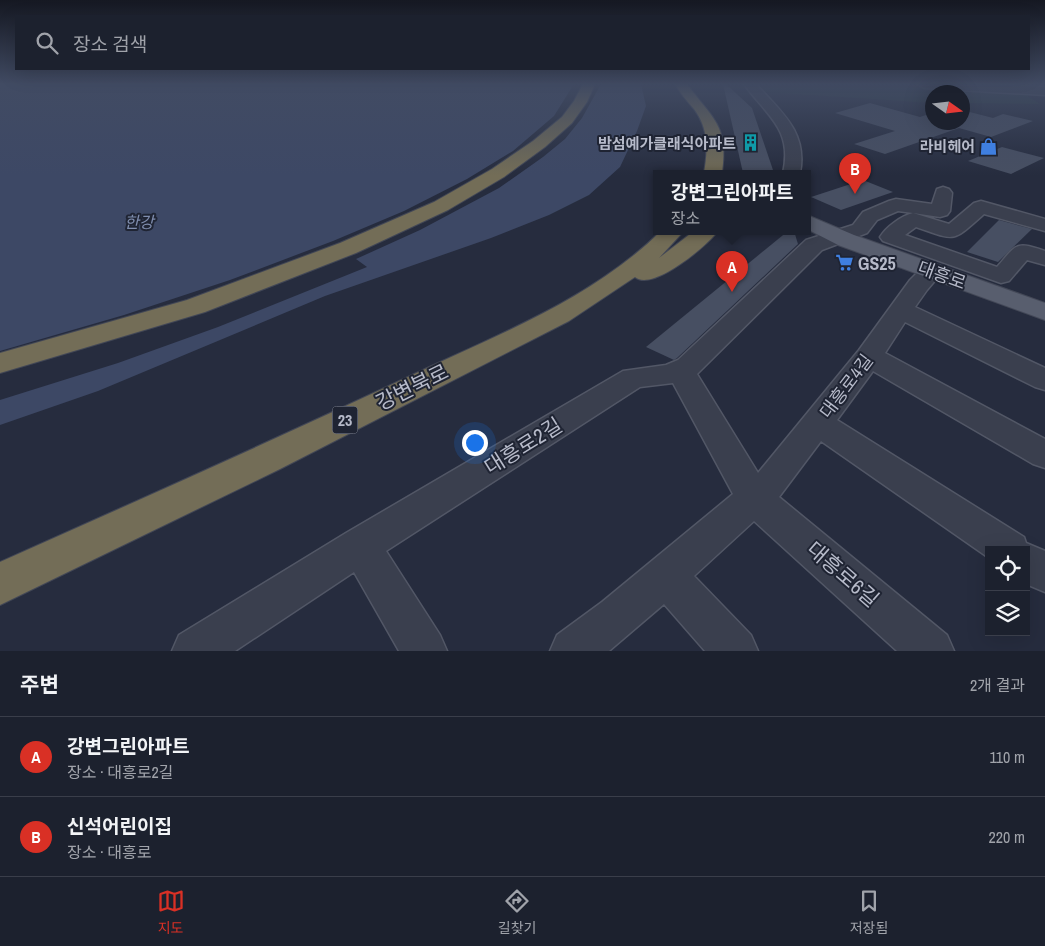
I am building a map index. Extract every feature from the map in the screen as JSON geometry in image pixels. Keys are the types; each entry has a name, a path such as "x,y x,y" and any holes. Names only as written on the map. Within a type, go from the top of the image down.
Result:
{"highway":[{"path":"0,363 196,306 348,248 441,206 498,173 539,144 571,114"},
{"path":"705,114 714,131 716,153 713,170"},
{"name":"강변북로","path":"0,584 275,455 560,315 606,286 654,252 670,235"},
{"path":"606,286 638,278 662,265 702,235"}],"main road":[{"name":"대흥로","path":"811,222 839,237 1045,312"}],"street":[{"path":"778,114 792,134 794,153 792,170"},
{"path":"839,237 860,228 870,216 896,205 940,211 943,194"},
{"path":"1045,225 982,206 952,232 913,219 890,237 1001,276 1022,251 1045,258"},
{"name":"대흥로2길","path":"195,651 360,546 633,378 670,374 688,367 814,245 839,237"},
{"name":"대흥로4길","path":"573,651 665,575 770,484 869,356 918,285 932,271"},
{"path":"902,310 1045,380"},
{"path":"869,356 1045,454"},
{"path":"680,370 754,498"},
{"path":"818,422 1004,546"},
{"name":"대흥로6길","path":"754,498 932,651"},
{"path":"360,546 424,651"},
{"path":"1030,563 1045,573"},
{"path":"665,575 735,651"}],"water":[{"name":"한강","path":"0,114 643,114 620,167 589,195 549,215 491,238 325,296 98,391 0,425"}],"pier":[{"path":"555,114 584,114 565,139 499,188 420,230 356,259 367,267 218,327 118,363 0,400 0,351 124,315 230,280 333,241 404,211 467,179 513,151"}],"building":[{"name":"밤섬예가클래식아파트","path":"730,114 754,114 773,170 742,170"},
{"path":"840,114 911,114 920,117 925,115 925,130 953,130 885,154 854,144 895,131"},
{"path":"970,114 993,118 1005,114 1033,121 991,137 966,130 970,130"},
{"path":"1002,147 1044,158 1011,174 968,161"},
{"path":"863,180 893,192 841,210 811,197"},
{"path":"999,220 1032,229 998,262 967,252"},
{"path":"783,235 795,235 798,244 677,358 674,360 646,347"}],"place":[{"name":"밤섬예가클래식아파트","path":"750,143"},
{"name":"라비헤어","path":"989,146"},
{"name":"신석어린이집","path":"855,194"},
{"name":"GS25","path":"844,263"},
{"name":"강변그린아파트","path":"732,292"}]}
